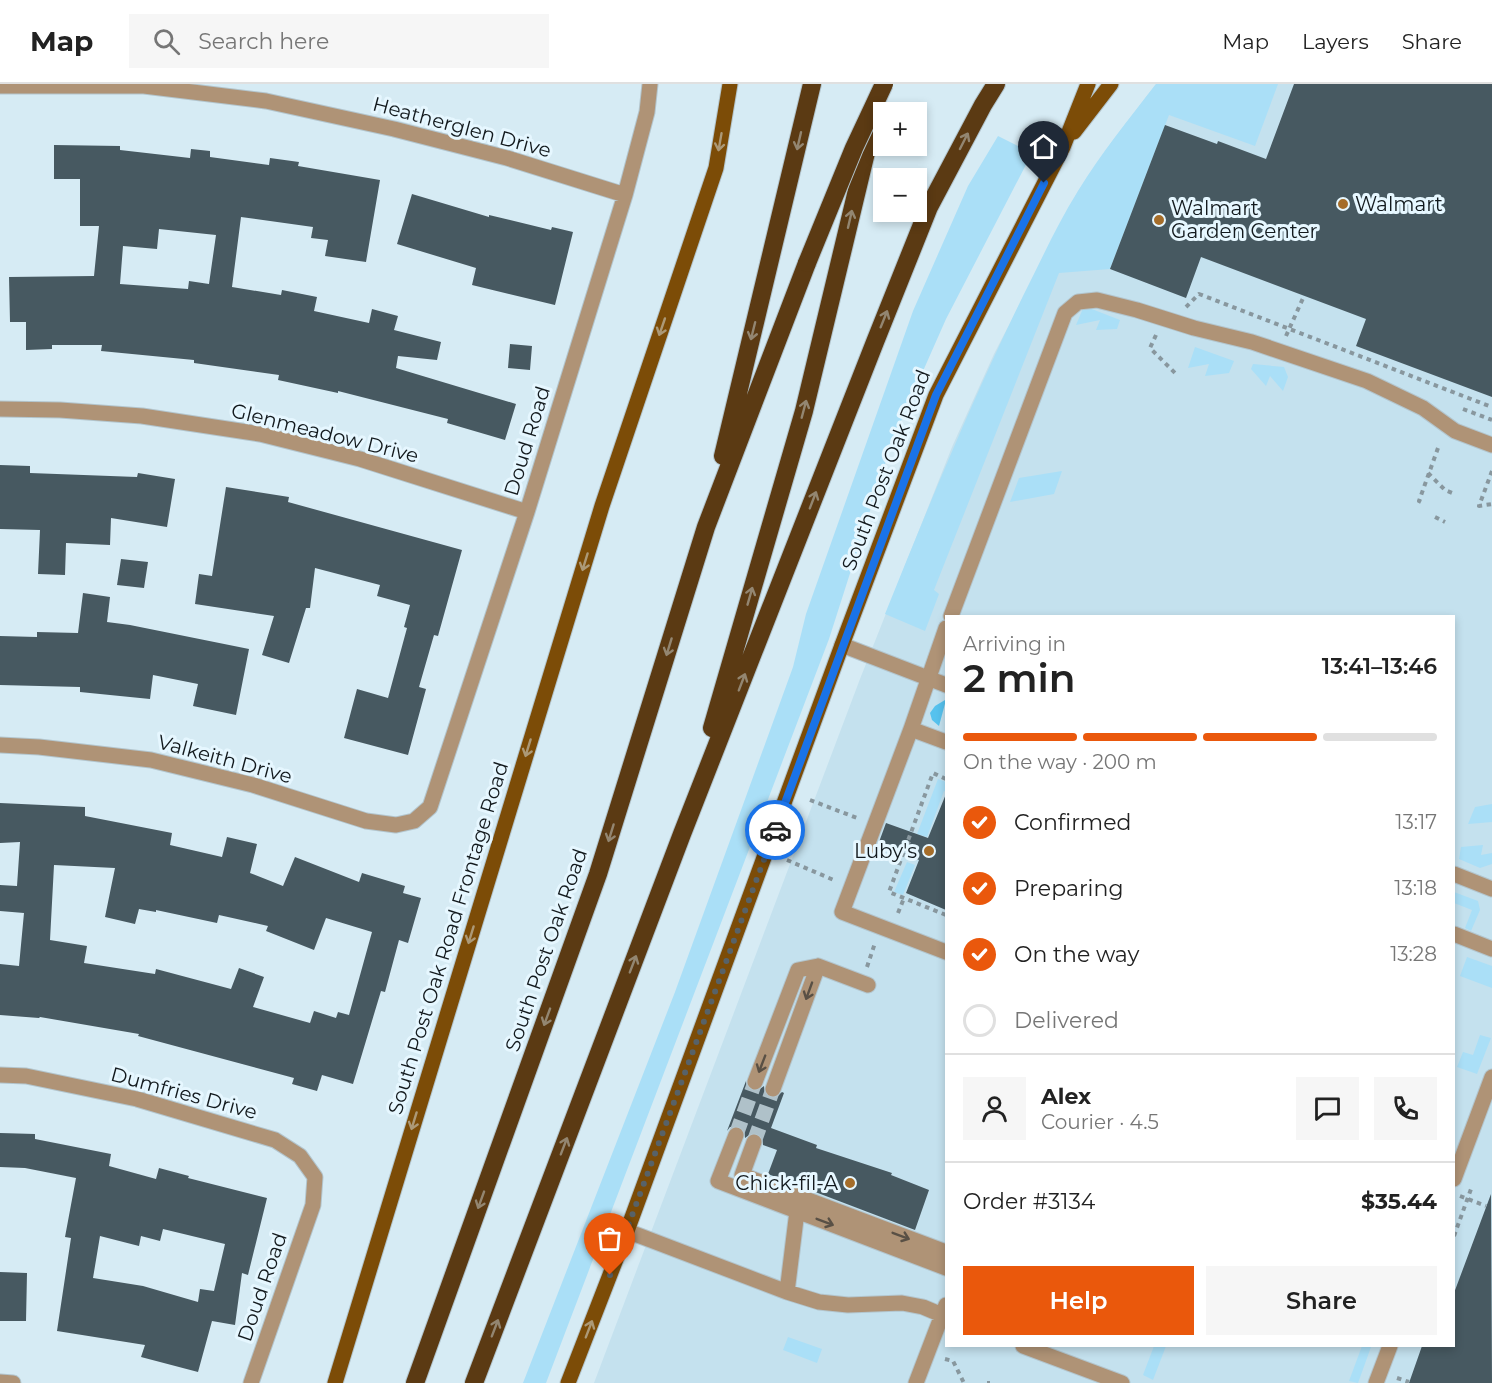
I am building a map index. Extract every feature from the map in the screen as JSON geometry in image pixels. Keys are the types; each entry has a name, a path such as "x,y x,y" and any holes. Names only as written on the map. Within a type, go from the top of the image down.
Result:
{"highway":[{"path":"706,527 812,84"},
{"path":"706,527 807,263 883,84"},
{"path":"682,834 804,411 883,84"},
{"path":"474,1383 682,834 929,207 996,84"},
{"name":"South Post Oak Road","path":"415,1383 598,874 706,527"}],"main road":[{"name":"South Post Oak Road Frontage Road","path":"335,1383 602,506 716,168 730,84"},
{"name":"South Post Oak Road","path":"627,1231 936,395 1063,147 1088,84"},
{"path":"1063,147 1112,84"},
{"path":"568,1383 627,1231"}],"street":[{"name":"Doud Road","path":"430,807 527,512 625,195 647,112 650,84"},
{"name":"Heatherglen Drive","path":"0,86 144,86 266,101 394,129 507,158 625,195"},
{"path":"951,615 1065,313 1078,302 1097,300 1123,306 1194,328 1252,342 1367,381 1423,408 1455,431 1492,445"},
{"name":"Glenmeadow Drive","path":"0,409 60,410 142,416 260,434 360,459 527,512"},
{"path":"945,631 911,729 842,912 945,952"},
{"path":"842,645 945,685"},
{"path":"911,729 945,742"},
{"name":"Valkeith Drive","path":"0,745 39,747 152,760 253,785 366,821 396,825 414,822 430,807"},
{"path":"1455,874 1492,889"},
{"path":"1455,934 1492,949"},
{"path":"755,1082 798,970 818,966 868,985"},
{"path":"773,1089 818,966"},
{"name":"Dumfries Drive","path":"0,1075 26,1076 137,1099 275,1140 300,1156 315,1177 313,1204"},
{"path":"1455,1176 1492,1077"},
{"path":"736,1135 718,1181 798,1204 945,1252"},
{"path":"754,1142 742,1175 798,1204 945,1268"},
{"name":"Doud Road","path":"251,1383 313,1204"},
{"path":"787,1292 798,1204"},
{"path":"627,1231 819,1302 848,1305 902,1303 945,1312 916,1383"},
{"path":"1026,1347 1122,1383"},
{"path":"1376,1383 1390,1347"},
{"path":"0,1382 13,1383"}],"path":[{"path":"1183,309 1199,294 1489,406"},
{"path":"1279,351 1304,296"},
{"path":"1157,333 1150,348 1176,374"},
{"path":"1463,408 1492,420"},
{"path":"1421,502 1419,501 1438,448"},
{"path":"1492,471 1479,506 1492,504"},
{"path":"1428,473 1445,490 1455,494"},
{"path":"1435,517 1445,522"},
{"path":"945,778 933,773 889,892 903,900 945,915"},
{"path":"810,800 865,821"},
{"path":"907,842 914,846"},
{"path":"787,860 851,887"},
{"path":"869,961 876,940"},
{"path":"1455,1194 1486,1206"},
{"path":"928,1352 953,1362 964,1383"},
{"path":"1394,1377 1409,1382"}],"shaded area":[{"path":"1156,84 1492,84 1492,1383 594,1383 860,679 952,447 994,354 1078,191"},
{"path":"1156,84 1278,84 1255,146 1169,115 1110,269 1059,273 934,590 939,594 925,631 885,614 968,414 1056,229 1096,163"},
{"path":"998,136 1032,153 946,319 893,439 829,639 546,1383 523,1383 675,992 793,667 806,614 913,311 968,186"},
{"path":"1084,306 1120,320 1117,329 1096,330 1100,320 1076,325"},
{"path":"1195,347 1234,361 1229,373 1205,376 1209,364 1188,368"},
{"path":"1253,364 1284,367 1288,377 1283,391 1270,376 1266,386 1251,369"},
{"path":"1062,471 1054,494 1010,502 1019,478"},
{"path":"945,700 939,726 932,720 930,713 935,706"},
{"path":"938,779 945,782 945,792 927,837 917,834"},
{"path":"1492,804 1492,822 1468,824 1475,807"},
{"path":"1483,845 1481,855 1492,853 1492,864 1480,868 1459,859 1461,847"},
{"path":"907,862 915,865 903,895 894,892"},
{"path":"1455,892 1478,901 1480,910 1471,931 1465,928 1472,910 1455,903"},
{"path":"1467,957 1492,966 1492,988 1460,976"},
{"path":"1480,1035 1491,1038 1477,1074 1457,1067 1463,1052 1473,1055"},
{"path":"788,1337 822,1349 817,1363 783,1350"},
{"path":"1154,1347 1166,1347 1153,1380 1143,1375"},
{"path":"1362,1347 1371,1347 1358,1383 1349,1381"}],"building":[{"name":"Walmart","path":"1294,84 1492,84 1492,397 1356,346 1366,319 1201,257 1186,298 1110,269 1165,125 1266,159"},
{"path":"54,145 120,146 120,150 190,158 191,149 210,151 210,157 269,165 270,158 299,162 298,166 380,180 366,262 325,256 328,240 311,238 313,227 241,217 232,287 281,295 282,290 317,297 314,311 369,323 372,309 398,316 394,330 441,342 437,360 398,356 396,368 516,404 505,440 447,423 448,419 338,391 338,393 278,380 279,375 194,363 194,360 101,351 102,345 52,345 52,349 26,350 26,322 10,322 9,277 94,276 99,226 80,226 80,179 54,179","holes":["159,229 216,235 209,284 189,281 188,289 120,284 123,246 157,249"]},
{"path":"412,194 489,217 489,215 551,230 552,227 573,232 555,305 472,285 476,268 397,244"},
{"path":"510,344 532,346 530,370 508,368"},
{"path":"0,465 30,466 30,473 137,477 138,473 175,479 167,527 111,518 110,545 66,543 65,575 38,574 40,530 0,529"},
{"path":"226,487 289,497 288,502 462,550 438,636 434,635 419,687 426,689 408,755 344,738 357,689 388,698 407,628 404,627 410,605 377,596 380,585 315,568 310,608 306,608 289,663 262,655 274,616 195,604 199,574 212,576"},
{"path":"121,559 148,562 144,588 117,585"},
{"path":"83,593 110,597 107,622 249,649 236,715 193,706 198,684 153,675 150,699 80,692 80,687 0,685 0,636 37,637 37,632 78,633"},
{"name":"Luby's","path":"945,796 945,910 906,893 919,860 910,856 911,854 879,842 886,823 928,838"},
{"path":"0,803 85,807 85,816 172,833 170,845 222,857 227,837 257,844 250,873 283,886 295,857 359,882 362,873 405,886 403,893 421,898 408,943 399,940 385,992 381,991 353,1084 322,1075 317,1091 292,1084 294,1078 138,1036 139,1034 40,1017 0,1015 0,964 19,966 24,913 0,911 0,885 17,886 20,842 0,843","holes":["54,865 115,868 105,917 135,924 139,909 156,912 156,910 217,923 219,915 268,926 266,931 314,950 326,918 372,932 349,1015 338,1012 336,1018 314,1011 310,1023 253,1007 264,977 239,968 231,989 156,969 155,974 84,963 87,946 50,940"]},
{"name":"Chick-fil-A","path":"746,1081 747,1088 752,1091 757,1091 764,1086 765,1095 770,1098 784,1093 771,1128 817,1145 816,1148 892,1173 891,1175 929,1190 915,1230 768,1174 777,1150 763,1145 762,1136 757,1133 752,1133 745,1138 744,1129 739,1126 730,1127 727,1131"},
{"path":"0,1133 35,1134 35,1139 111,1154 109,1166 156,1179 159,1168 189,1176 188,1178 267,1198 248,1275 242,1273 235,1325 212,1321 198,1372 141,1357 145,1345 57,1331 71,1238 65,1237 76,1178 25,1168 0,1167","holes":["163,1229 225,1244 214,1291 200,1289 198,1302 143,1286 93,1278 100,1236 139,1246 141,1236 160,1241"]},
{"path":"1491,1194 1492,1383 1409,1383 1422,1347 1455,1347 1455,1290"},
{"path":"0,1272 27,1273 26,1321 0,1321"}],"tunnel":[{"path":"736,1135 755,1082"},
{"path":"754,1142 773,1089"}],"way so far":[{"path":"610,1275 775,830"}],"place":[{"name":"Walmart","path":"1343,204"},
{"name":"Walmart Garden Center","path":"1159,220"},
{"name":"Luby's","path":"929,851"},
{"name":"Chick-fil-A","path":"850,1183"}],"route":[{"path":"775,830 936,395 1044,183"}]}
